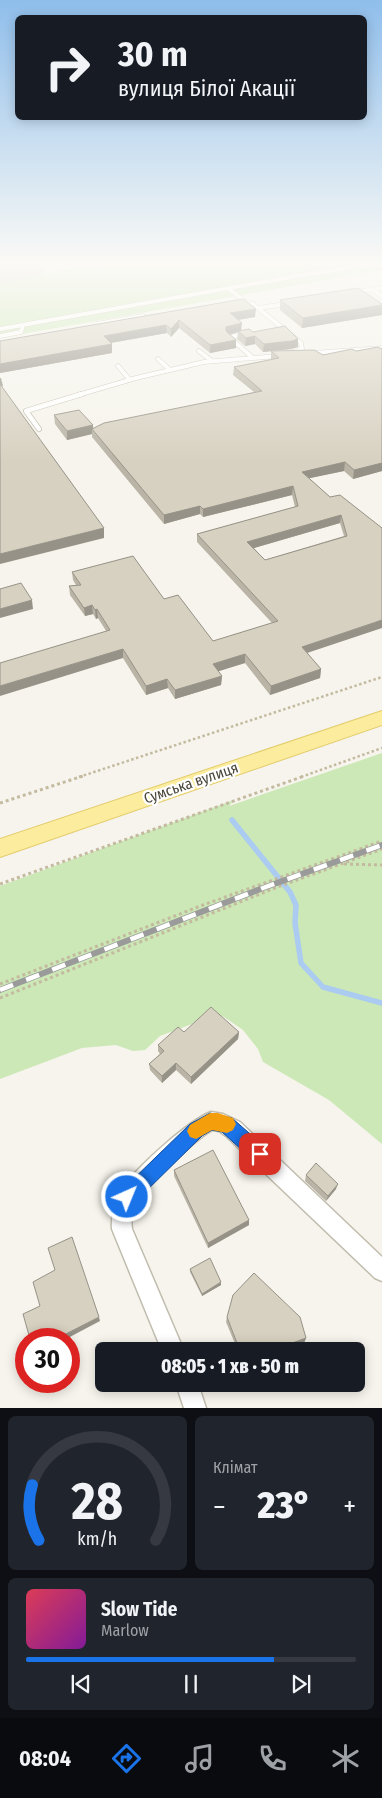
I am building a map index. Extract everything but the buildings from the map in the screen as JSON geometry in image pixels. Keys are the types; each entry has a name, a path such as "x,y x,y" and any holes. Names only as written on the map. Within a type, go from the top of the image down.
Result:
{"main road":[{"name":"Сумська вулиця","path":"0,848 382,718"}],"street":[{"path":"169,1342 122,1229 123,1207 134,1189 196,1130 210,1122 218,1121 233,1128 382,1271"},
{"path":"190,1392 195,1408"}],"lane":[{"path":"0,336 21,331"},
{"path":"274,356 292,353 302,348 301,343 286,331"},
{"path":"252,356 230,337 256,332"},
{"path":"0,341 28,336"},
{"path":"39,429 26,411 129,379 169,369 252,356 382,348"},
{"path":"199,352 212,361"},
{"path":"158,359 169,369"},
{"path":"118,366 129,379"}],"path":[{"path":"0,803 382,677"},
{"path":"0,884 382,748"},
{"path":"0,984 270,881 382,841"},
{"path":"0,998 295,880 382,849"},
{"path":"340,864 382,865"}],"green space":[{"path":"0,331 41,331 0,338"},
{"path":"382,753 382,1144 329,1100 263,1062 258,1049 243,1030 224,1017 207,1011 192,1024 160,1036 145,1050 133,1051 116,1045 82,1048 0,1079 0,886 234,800 229,806"}],"waterway":[{"path":"232,820 290,892 296,905 295,923 301,963 323,987 382,1003"}],"railway":[{"path":"0,990 263,888 382,845"}],"slow traffic":[{"path":"196,1131 203,1124 210,1122 218,1121 227,1124"}],"route":[{"path":"127,1197 203,1124 218,1121 226,1124 233,1128 260,1154"}]}
